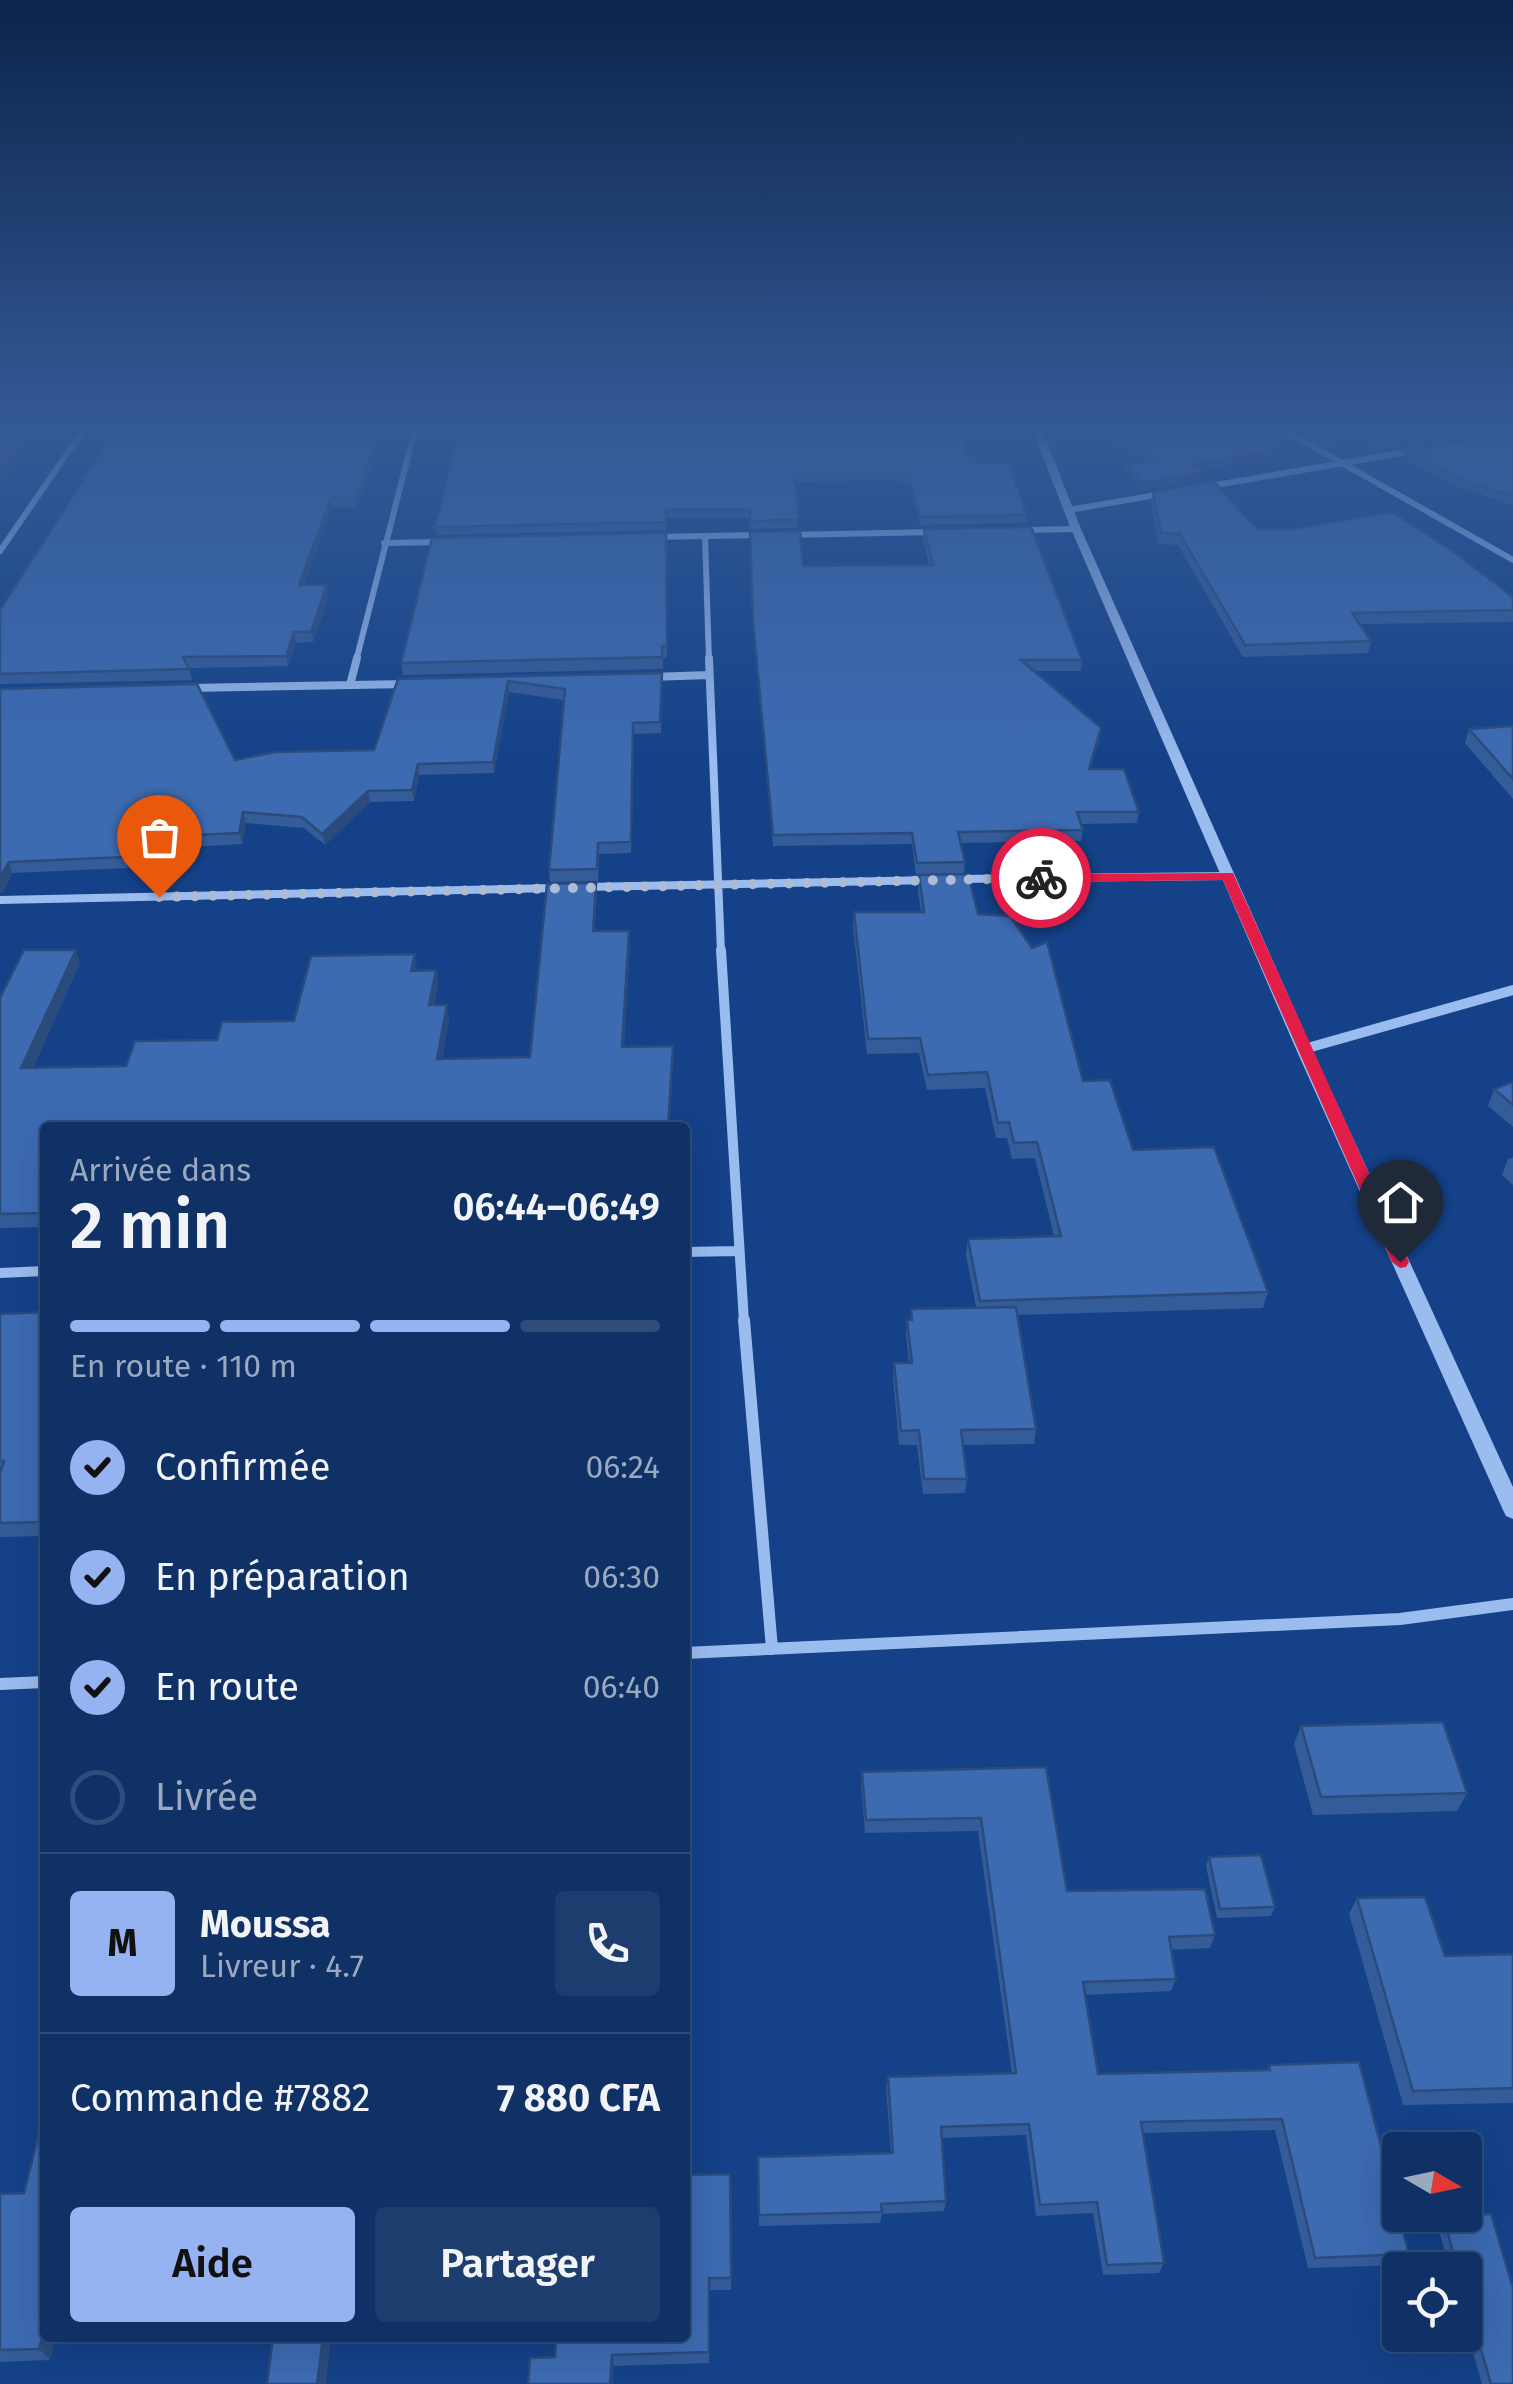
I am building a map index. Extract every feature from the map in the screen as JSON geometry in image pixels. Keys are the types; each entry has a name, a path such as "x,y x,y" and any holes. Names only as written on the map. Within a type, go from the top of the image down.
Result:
{"street":[{"path":"705,540 716,884 737,1251 772,1649"},
{"path":"1081,540 1304,1050 1513,1510"},
{"path":"1478,540 1513,560"},
{"path":"350,685 384,543 441,542"},
{"path":"631,678 709,675"},
{"path":"177,688 425,683"},
{"path":"0,900 1228,876"},
{"path":"1304,1050 1513,990"},
{"path":"690,1252 737,1251"},
{"path":"0,1272 40,1271"},
{"path":"690,1653 1400,1618 1513,1604"},
{"path":"0,1684 40,1682"}],"building":[{"path":"45,540 315,540 299,585 327,585 311,632 294,632 286,656 183,657 189,669 0,674 0,610"},
{"path":"431,540 666,540 667,646 662,646 662,657 401,663"},
{"path":"750,540 801,540 803,566 933,565 927,540 1036,540 1082,660 1021,660 1101,728 1089,769 1124,769 1139,812 1077,812 1083,830 958,832 965,862 917,863 912,833 773,835 753,621"},
{"path":"1184,540 1436,540 1513,597 1513,610 1352,613 1371,641 1245,645"},
{"path":"662,673 660,722 633,723 631,842 598,843 597,869 549,870 565,689 508,681 493,762 418,764 412,790 368,791 322,834 302,817 243,812 239,833 131,838 125,857 9,862 0,878 0,689 197,684 235,760 275,752 374,750 398,679"},
{"path":"1513,726 1513,779 1469,729"},
{"path":"968,874 978,914 1010,916 1032,948 1047,942 1083,1081 1110,1080 1133,1150 1214,1147 1268,1292 980,1301 968,1239 1061,1236 1037,1142 1014,1143 1009,1122 998,1123 987,1072 928,1075 920,1038 868,1039 854,912 924,912 919,875"},
{"path":"596,883 593,931 629,931 622,1047 673,1046 668,1122 40,1122 40,1213 0,1214 0,998 24,950 76,950 21,1068 126,1066 135,1041 217,1040 222,1022 294,1021 311,956 415,954 411,971 436,970 429,1005 447,1005 437,1059 530,1057 547,884"},
{"path":"1513,1082 1513,1105 1494,1089"},
{"path":"1016,1307 1036,1429 961,1430 967,1479 924,1479 919,1430 901,1431 894,1363 912,1363 907,1320 912,1320 911,1309"},
{"path":"40,1312 40,1522 0,1523 0,1472 4,1461 0,1461 0,1314"},
{"path":"1443,1722 1467,1793 1321,1797 1301,1726"},
{"path":"1046,1767 1067,1891 1205,1889 1215,1935 1169,1937 1176,1979 1083,1982 1098,2074 1270,2070 1269,2065 1359,2062 1382,2150 1382,2232 1403,2232 1408,2252 1315,2258 1282,2119 1141,2122 1164,2263 1107,2265 1097,2202 1040,2205 1029,2124 941,2127 946,2201 881,2204 882,2212 759,2215 758,2157 893,2153 888,2077 1016,2073 981,1818 866,1820 862,1772"},
{"path":"1261,1855 1275,1907 1220,1909 1209,1857"},
{"path":"1425,1897 1445,1956 1513,1954 1513,2088 1413,2091 1357,1898"},
{"path":"40,2129 41,2342 39,2349 0,2350 0,2194 24,2193"},
{"path":"730,2174 731,2278 709,2278 709,2352 612,2355 610,2384 528,2384 530,2358 555,2357 556,2342 690,2342 690,2175"},
{"path":"1482,2214 1491,2214 1513,2288 1513,2384 1491,2384 1482,2352 1482,2252 1453,2252 1447,2232 1482,2232"},
{"path":"272,2342 322,2342 317,2384 267,2384"}],"way so far":[{"path":"159,897 1041,878"}],"route":[{"path":"1041,878 1228,876 1400,1262"}]}
